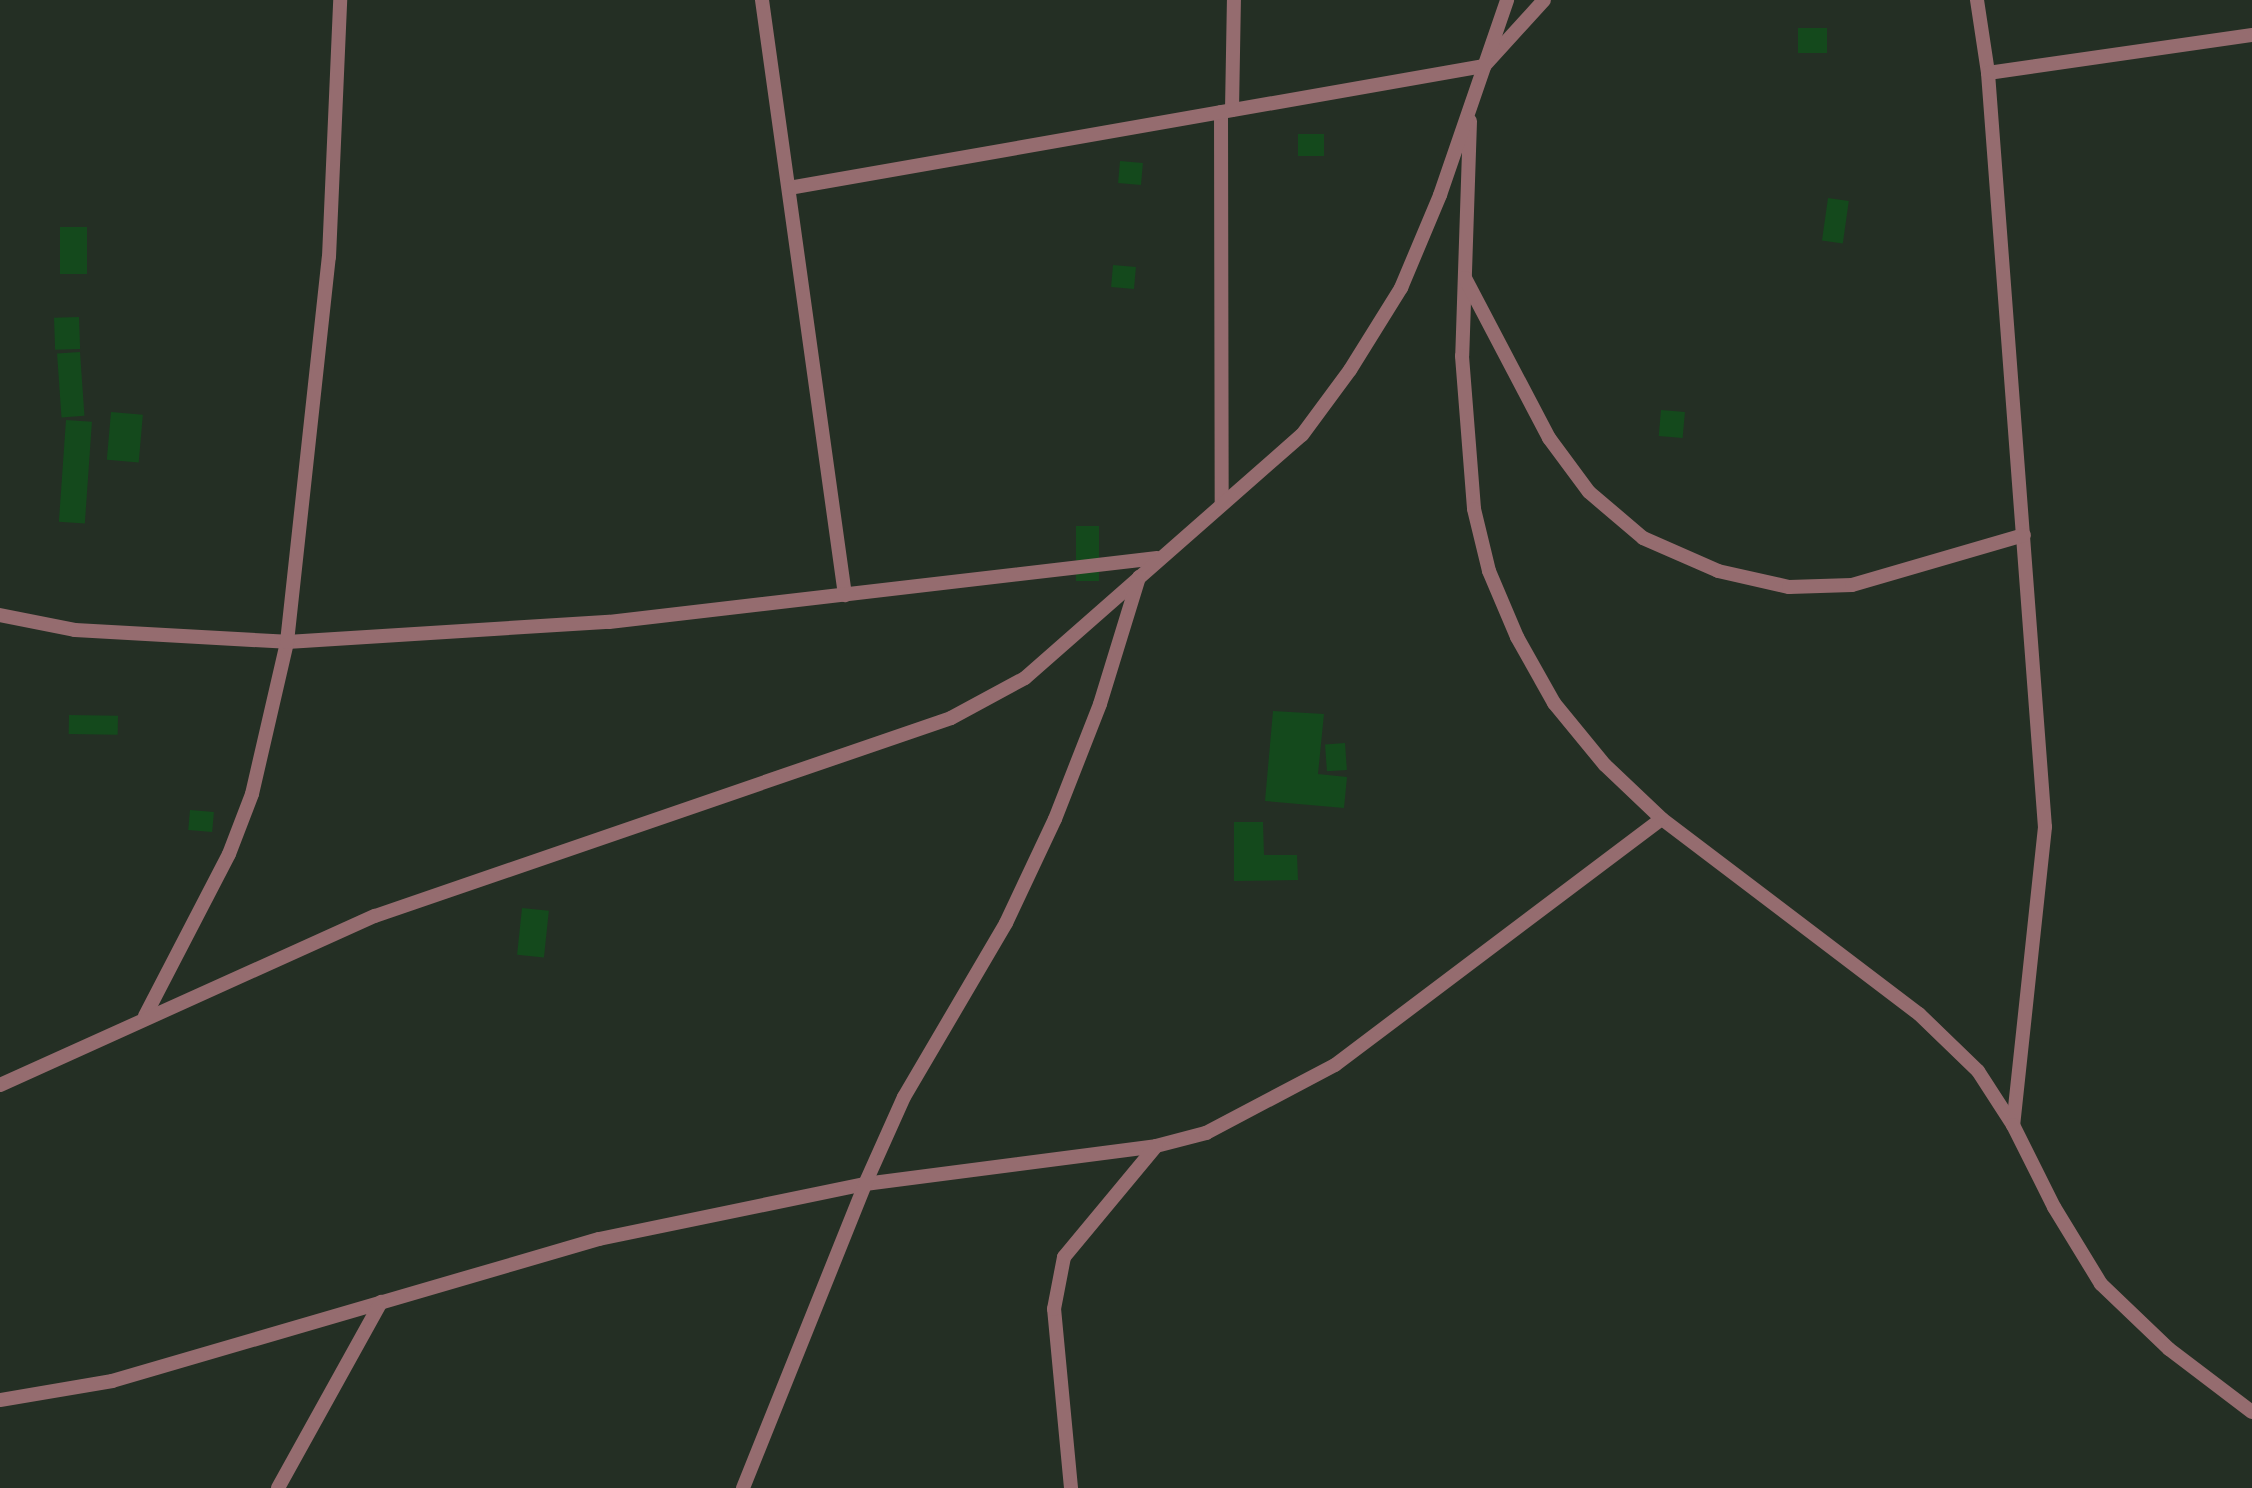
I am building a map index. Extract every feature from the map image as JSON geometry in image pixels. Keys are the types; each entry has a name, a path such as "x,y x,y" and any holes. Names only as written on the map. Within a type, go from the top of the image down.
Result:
{"street":[{"path":"145,1016 229,854 252,794 287,642 330,257 340,0"},
{"path":"762,0 845,595"},
{"path":"1222,503 1226,111 1234,0"},
{"path":"0,1084 145,1016 375,916 951,718 1025,678 1139,575 1302,435 1350,370 1401,288 1470,107 1507,0"},
{"path":"789,188 1485,66 1544,0"},
{"path":"1977,0 1988,73 2045,827 2013,1125"},
{"path":"1988,73 2252,35"},
{"path":"1470,107 1462,356 1465,441 1474,509 1489,571 1517,637 1553,703 1605,765 1662,819 1919,1014 1978,1071 2013,1125 2054,1207 2101,1284 2169,1349 2252,1412"},
{"path":"1465,277 1549,438 1589,492 1643,538 1718,571 1789,587 1852,585 2024,535"},
{"path":"0,615 75,630 287,642 610,622 1159,558"},
{"path":"743,1488 864,1184 904,1097 1006,923 1055,819 1100,704 1139,575"},
{"path":"0,1400 112,1381 599,1239 864,1184 1156,1146 1206,1133 1335,1065 1662,819"},
{"path":"1072,1488 1054,1309 1064,1256 1156,1146"},
{"path":"278,1488 381,1302"}],"building":[{"path":"1798,28 1827,28 1827,53 1798,53"},
{"path":"1298,134 1324,134 1324,156 1298,156"},
{"path":"1120,161 1143,163 1141,185 1118,183"},
{"path":"1828,198 1849,201 1843,244 1822,241"},
{"path":"60,227 87,227 87,274 60,274"},
{"path":"1113,265 1136,267 1134,289 1111,287"},
{"path":"79,317 80,349 55,350 54,318"},
{"path":"80,352 84,416 62,417 57,354"},
{"path":"1661,410 1685,412 1683,438 1659,436"},
{"path":"111,412 143,415 139,463 107,460"},
{"path":"66,420 92,422 85,524 59,522"},
{"path":"1076,526 1099,526 1099,581 1076,581"},
{"path":"1273,711 1324,714 1318,774 1347,777 1344,808 1265,801"},
{"path":"69,715 118,716 118,735 69,734"},
{"path":"1345,743 1347,770 1327,771 1325,744"},
{"path":"190,810 214,812 212,832 188,830"},
{"path":"1234,822 1263,822 1264,855 1297,855 1298,880 1234,881"},
{"path":"522,908 549,911 544,958 517,955"}]}
